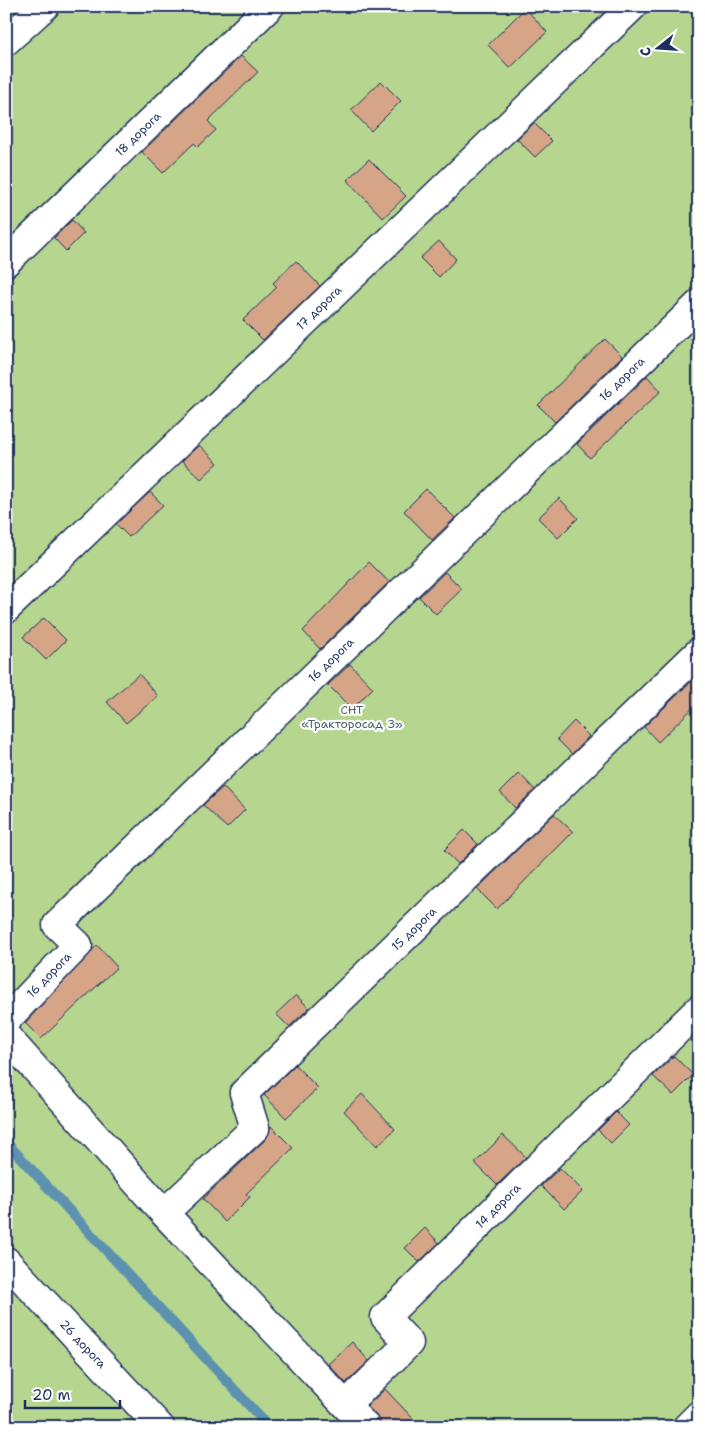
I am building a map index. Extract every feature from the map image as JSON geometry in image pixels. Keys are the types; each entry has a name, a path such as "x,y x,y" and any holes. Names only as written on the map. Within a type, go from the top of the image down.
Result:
{"street":[{"path":"6,41 45,6"},
{"name":"18 дорога","path":"6,262 270,6"},
{"name":"17 дорога","path":"6,609 633,6"},
{"name":"16 дорога","path":"6,1020 78,945 57,925 699,304"},
{"name":"15 дорога","path":"164,1213 255,1128 244,1094 699,652"},
{"name":"14 дорога","path":"346,1405 409,1343 384,1317 699,1008"},
{"path":"6,1036 164,1213 366,1427"},
{"name":"26 дорога","path":"6,1261 160,1427"},
{"path":"687,1427 699,1415"}],"green space":[{"name":"СНТ «Тракторосад 3»","path":"6,6 699,6 699,1427 6,1427"}],"building":[{"path":"525,8 547,32 510,68 488,45"},
{"path":"241,56 258,72 208,121 216,130 198,147 194,143 163,173 142,152"},
{"path":"381,81 401,101 371,131 351,110"},
{"path":"534,123 552,141 535,157 517,139"},
{"path":"369,159 406,196 383,218 347,180"},
{"path":"72,220 84,233 66,251 54,238"},
{"path":"439,241 456,259 439,277 420,258"},
{"path":"296,261 320,286 263,340 243,320 277,287 273,283"},
{"path":"605,339 622,356 555,422 538,405"},
{"path":"647,376 661,391 590,458 577,444"},
{"path":"199,445 218,463 201,479 182,461"},
{"path":"426,489 455,518 432,540 404,511"},
{"path":"150,492 163,505 129,537 116,524"},
{"path":"559,498 578,518 558,538 538,518"},
{"path":"369,562 389,582 320,649 303,631"},
{"path":"445,572 462,589 436,614 419,597"},
{"path":"44,618 66,640 46,660 23,637"},
{"path":"350,664 373,688 352,709 328,685"},
{"path":"139,674 158,696 126,723 107,702"},
{"path":"699,674 699,702 658,742 644,727"},
{"path":"574,721 589,736 572,754 557,739"},
{"path":"519,773 535,790 515,808 500,792"},
{"path":"223,787 245,810 227,828 203,805"},
{"path":"554,814 573,832 497,909 477,889"},
{"path":"464,830 478,844 458,864 444,850"},
{"path":"97,945 117,967 41,1039 25,1023"},
{"path":"296,995 309,1008 289,1027 276,1014"},
{"path":"674,1056 693,1075 673,1095 653,1076"},
{"path":"295,1065 318,1088 286,1118 264,1095"},
{"path":"362,1094 395,1129 377,1146 344,1111"},
{"path":"616,1112 629,1125 611,1143 598,1130"},
{"path":"271,1126 293,1148 246,1194 250,1197 225,1222 203,1199 266,1139"},
{"path":"503,1135 526,1157 497,1185 475,1163"},
{"path":"560,1168 583,1191 564,1209 541,1186"},
{"path":"425,1228 439,1243 419,1262 405,1248"},
{"path":"352,1342 369,1361 346,1383 328,1364"},
{"path":"385,1389 421,1427 384,1427 367,1406"}],"waterway":[{"path":"6,1142 269,1427"}]}
